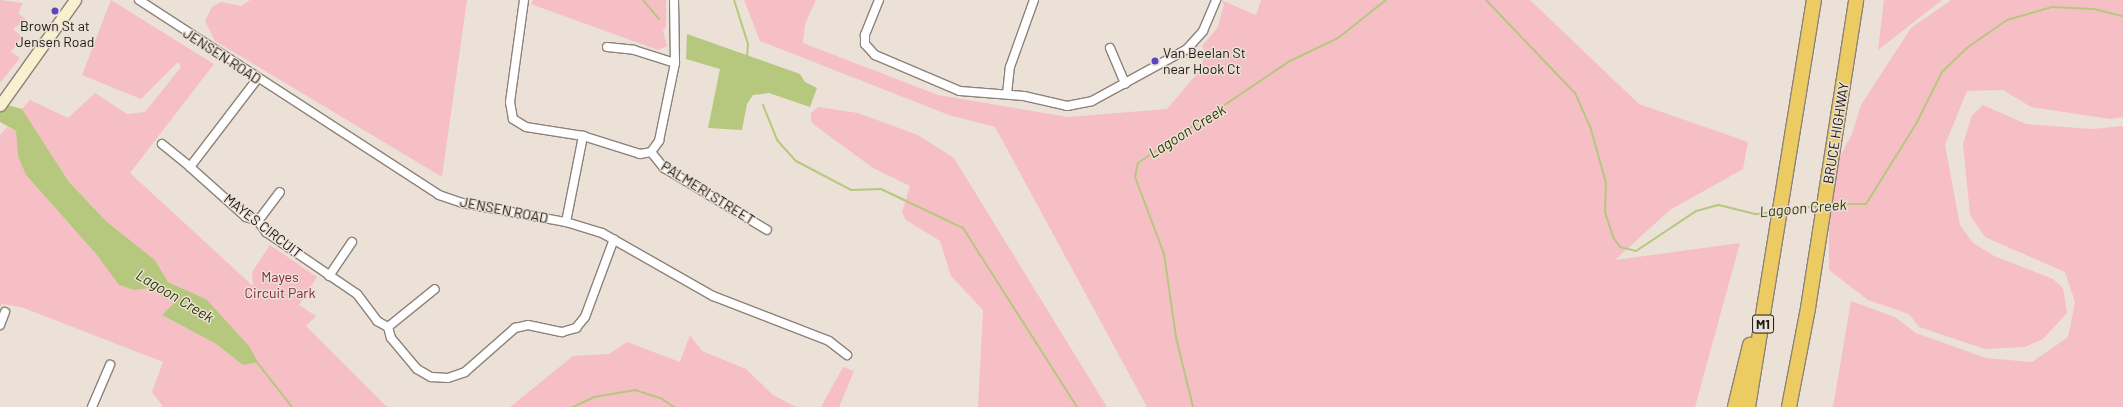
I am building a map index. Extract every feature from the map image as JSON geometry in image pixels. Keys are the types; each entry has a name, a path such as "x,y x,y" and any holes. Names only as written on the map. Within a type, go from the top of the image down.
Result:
{"highway":[{"name":"M1","path":"1748,407 1777,241 1814,0"},
{"name":"BRUCE HIGHWAY","path":"1789,407 1818,247 1856,0"},
{"path":"1735,407 1761,287 1777,241"}],"main road":[{"path":"0,105 71,3"}],"street":[{"name":"JENSEN ROAD","path":"139,0 439,195 474,206 566,222 614,239 713,296 829,341 847,355"},
{"path":"524,0 510,114 526,127 583,136 640,154 651,152 659,141 675,63 674,0"},
{"path":"878,0 865,35 868,50 939,84 973,93 1007,94 1079,105 1125,84 1188,49 1203,31 1216,0"},
{"path":"1007,94 1010,67 1034,0"},
{"path":"607,47 634,50 675,63"},
{"path":"1110,48 1125,84"},
{"path":"190,167 258,78"},
{"path":"566,222 583,136"},
{"name":"MAYES CIRCUIT","path":"162,144 246,217 258,221 266,232 356,294 377,321 388,327 391,338 420,371 439,378 457,376 515,328 528,326 562,332 576,328 585,317 614,239"},
{"name":"PALMERI STREET","path":"651,152 664,168 767,230"},
{"path":"258,221 280,192"},
{"path":"329,276 352,242"},
{"path":"388,327 435,289"},
{"path":"0,325 5,312"},
{"path":"92,407 110,365"}],"green space":[{"path":"0,0 23,3 18,13 27,20 13,29 22,37 11,52 20,58 0,83"},
{"name":"Mayes Circuit Park","path":"111,0 214,64 130,173 253,286 252,272 270,245 317,277 299,305 316,316 306,326 387,407 163,407 152,392 163,362 21,307 2,304 0,307 0,135 7,127 16,131 26,175 96,254 119,285 134,290 150,288 175,303 162,315 216,344 243,365 206,299 168,282 155,260 107,222 69,182 22,109 30,100 68,118 95,93 127,114 145,112 181,67 178,62 141,99 82,75"},
{"path":"250,0 467,0 442,177 215,41 205,21 212,7 221,2 241,6"},
{"path":"533,0 666,0 666,28 663,30 667,46 658,50 531,4"},
{"path":"744,0 816,0 805,24 803,43 938,95 1068,117 1167,109 1201,69 1205,52 1202,46 1218,27 1224,4 1221,0 1256,15 1261,0 1530,0 1639,104 1748,142 1743,169 1670,210 1615,260 1740,243 1695,407 1147,407 995,127 949,115 760,41"},
{"path":"1884,0 1942,0 1878,50"},
{"path":"1951,0 2123,0 2123,117 2110,119 2031,107 2003,90 1967,91 1945,145 1960,225 1973,243 1994,256 2053,279 2063,288 2067,313 2043,339 2025,347 1985,349 1919,327 1909,314 1868,300 1829,270 1829,215 1836,164 1852,134 1861,105 1911,28"},
{"path":"1983,105 2026,124 2092,129 2123,126 2123,407 1833,407 1851,301 1895,317 1916,333 1986,358 2032,362 2068,337 2075,302 2065,272 1985,237 1970,215 1963,144 1972,115"},
{"path":"818,107 858,113 918,135 954,158 1107,407 978,407 983,310 951,276 940,241 906,220 902,212 910,186 873,168 817,127 811,121 811,113"},
{"path":"690,335 702,351 746,369 773,395 796,407 510,407 573,356 609,354 627,342 680,362"},
{"path":"843,367 854,371 839,407 821,407"}],"water":[{"path":"687,34 800,74 805,82 817,88 810,107 769,93 753,95 747,104 742,130 708,128 720,69 686,59"},
{"path":"0,103 22,109 69,182 107,222 155,260 168,282 206,299 249,346 258,362 243,365 216,344 162,315 174,303 150,288 134,290 119,285 96,254 26,175 18,156 16,131 0,122"}],"waterway":[{"path":"643,0 659,19"},
{"path":"734,0 748,44 747,57"},
{"name":"Lagoon Creek","path":"1193,407 1176,337 1164,254 1135,177 1138,163 1290,61 1338,38 1386,0"},
{"name":"Lagoon Creek","path":"1486,0 1575,93 1590,126 1606,183 1605,212 1613,237 1620,247 1636,251 1696,211 1719,205 1756,214 1775,212"},
{"name":"Lagoon Creek","path":"1829,204 1866,204 1916,124 1942,72 1968,47 2007,20 2052,7 2094,9 2123,16"},
{"path":"763,105 777,140 796,161 851,190 881,189 963,228 1077,407"},
{"name":"Lagoon Creek","path":"1785,210 1818,206"},
{"name":"Lagoon Creek","path":"256,361 292,407"},
{"name":"Lagoon Creek","path":"573,407 594,397 635,390 662,399 674,407"}],"place":[{"name":"Brown St at Jensen Road","path":"55,11"},
{"name":"Van Beelan St near Hook Ct","path":"1155,61"}]}
